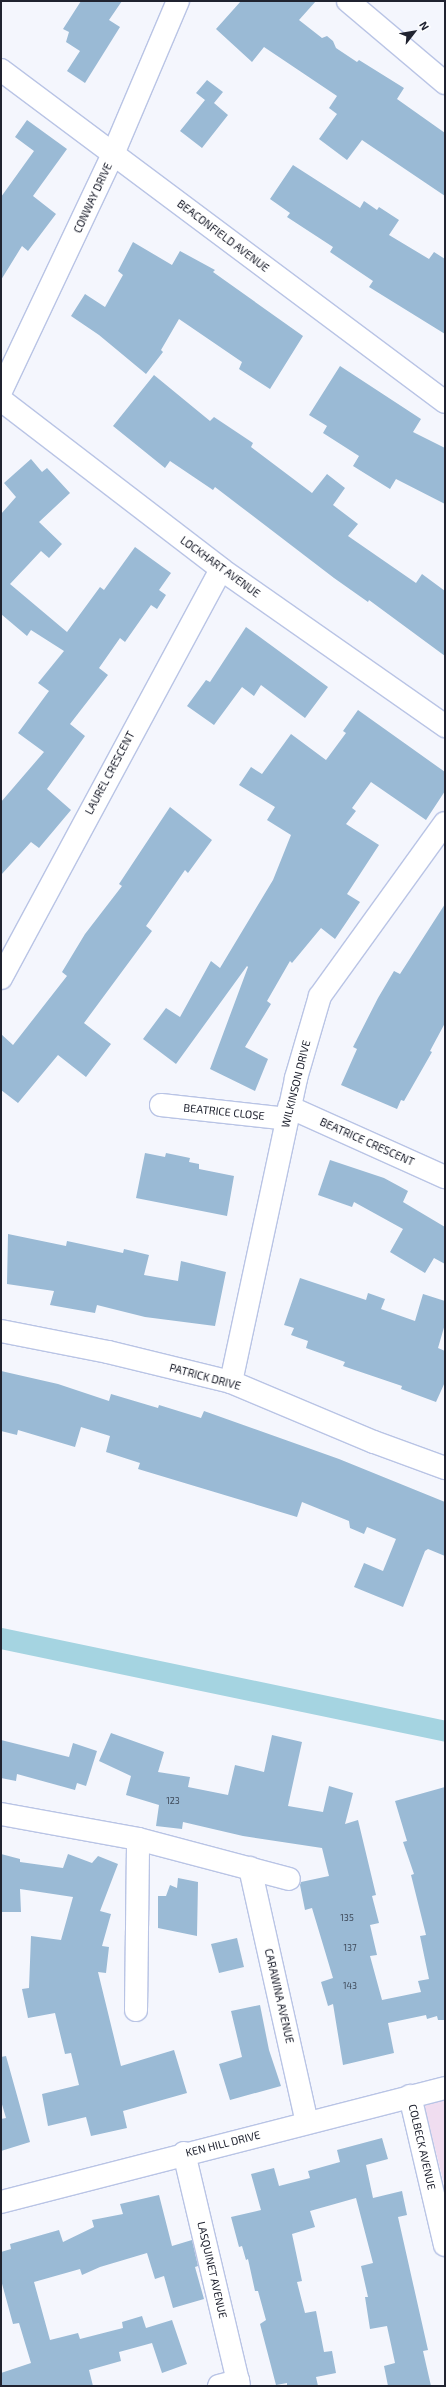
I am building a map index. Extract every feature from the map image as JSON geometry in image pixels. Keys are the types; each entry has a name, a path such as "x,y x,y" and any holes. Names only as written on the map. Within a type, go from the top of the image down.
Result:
{"street":[{"name":"CONWAY DRIVE","path":"1,391 113,154 178,1"},
{"path":"348,1 445,83"},
{"name":"BEACONFIELD AVENUE","path":"1,70 445,402"},
{"name":"LOCKHART AVENUE","path":"1,400 221,569 445,726"},
{"name":"LAUREL CRESCENT","path":"1,978 221,569"},
{"name":"WILKINSON DRIVE","path":"232,1382 288,1113 320,996 445,823"},
{"name":"BEATRICE CLOSE","path":"161,1105 288,1113"},
{"name":"BEATRICE CRESCENT","path":"288,1113 445,1177"},
{"name":"PATRICK DRIVE","path":"1,1331 108,1352 232,1382 374,1442 445,1468"},
{"path":"1,1814 138,1840 289,1879"},
{"path":"136,2010 138,1840"},
{"name":"CARAWINA AVENUE","path":"250,1868 307,2123"},
{"name":"KEN HILL DRIVE","path":"1,2202 445,2088"},
{"name":"COLBECK AVENUE","path":"410,2096 445,2245"},
{"name":"LASQUINET AVENUE","path":"184,2154 232,2384"}],"shaded area":[{"path":"445,2099 445,2188 424,2104"}],"building":[{"path":"81,1 122,1 109,20 120,27 85,83 67,71 80,51 66,42 69,32 63,29"},
{"path":"241,1 316,1 299,20 322,38 327,36 333,41 336,48 357,62 359,60 404,88 397,99 445,133 445,196 362,140 347,160 319,139 337,114 329,108 337,96 264,47 252,62 216,29"},
{"path":"207,80 223,92 214,103 228,115 202,148 180,131 205,100 196,93"},
{"path":"27,120 67,149 33,196 56,214 28,251 22,246 1,280 1,197 34,151 15,137"},
{"path":"293,165 360,208 364,201 377,210 379,207 399,220 389,235 429,259 434,252 445,259 445,334 369,287 373,281 330,252 333,247 287,217 290,213 270,199"},
{"path":"133,242 172,265 180,251 215,270 213,272 303,336 270,389 239,369 242,362 179,319 161,350 163,352 146,374 99,335 71,316 85,294 105,307 123,275 118,271"},
{"path":"340,366 421,419 413,432 445,448 445,504 396,479 390,489 353,466 359,456 323,433 327,426 309,415"},
{"path":"154,375 210,421 214,417 253,443 251,447 312,493 327,474 345,488 333,505 358,524 348,536 416,583 422,574 445,591 445,656 369,600 368,602 334,578 215,487 213,490 170,461 165,468 113,426"},
{"path":"31,459 42,472 47,468 70,493 39,522 62,544 49,558 41,551 10,584 67,632 100,587 104,590 135,547 171,573 159,590 166,595 157,609 151,605 125,642 120,638 99,668 108,675 70,724 85,736 47,789 71,810 39,848 31,842 1,875 1,802 44,752 18,733 49,691 38,683 64,651 31,630 27,636 1,614 1,514 16,497 4,483"},
{"path":"246,627 328,687 305,718 261,685 254,696 242,687 214,725 187,706 206,680 210,682"},
{"path":"358,710 445,772 445,791 426,820 371,782 352,808 356,811 346,824 379,845 347,894 360,902 335,939 321,928 292,963 290,961 267,1001 271,1004 245,1047 268,1059 255,1091 210,1069 248,967 247,966 176,1064 143,1039 166,1008 180,1017 211,961 220,968 273,880 291,835 267,820 275,807 239,785 251,767 262,774 291,734 326,760 346,733 343,731"},
{"path":"170,807 212,840 188,873 185,870 146,926 152,931 84,1023 111,1044 86,1077 58,1055 18,1103 1,1090 1,1034 13,1045 67,976 62,972 85,934 122,886 119,884"},
{"path":"445,904 445,1023 430,1051 432,1052 404,1101 401,1100 397,1109 341,1085 357,1049 353,1047 378,998 394,971 400,974"},
{"path":"145,1153 165,1157 166,1153 190,1158 189,1162 199,1164 199,1169 234,1176 227,1216 136,1198"},
{"path":"330,1160 384,1178 408,1191 403,1202 445,1227 445,1264 434,1258 425,1273 390,1252 403,1229 354,1202 352,1207 318,1195"},
{"path":"8,1234 66,1246 67,1241 123,1253 124,1249 149,1255 144,1275 178,1281 181,1261 226,1272 215,1326 145,1317 97,1305 95,1313 50,1305 54,1291 7,1284"},
{"path":"300,1278 366,1300 368,1293 385,1299 381,1309 415,1321 423,1294 445,1301 445,1324 438,1348 445,1351 445,1382 436,1402 401,1389 402,1386 343,1366 345,1362 306,1348 308,1341 291,1335 294,1328 284,1325"},
{"path":"1,1371 58,1384 109,1401 111,1394 158,1408 159,1405 201,1418 204,1411 339,1459 445,1502 445,1556 428,1549 425,1551 403,1607 354,1587 364,1563 383,1571 396,1539 367,1527 364,1534 350,1528 349,1521 302,1502 297,1517 138,1469 140,1463 106,1452 110,1436 81,1427 75,1447 18,1430 17,1435 1,1431"},
{"path":"111,1733 164,1752 158,1772 190,1777 188,1787 228,1795 235,1765 264,1772 272,1735 302,1742 288,1806 323,1812 329,1786 353,1793 345,1824 358,1820 376,1895 372,1896 379,1923 370,1925 377,1955 370,1956 382,2000 421,1992 418,1981 429,1979 420,1936 426,1935 411,1875 414,1874 403,1842 407,1841 395,1801 445,1787 445,2020 438,2020 437,2016 427,2019 426,2015 388,2023 394,2053 343,2065 333,2004 328,2006 321,1982 333,1978 312,1908 305,1910 300,1885 301,1882 329,1876 322,1848 243,1836 183,1822 182,1829 156,1826 159,1805 126,1795 131,1776 99,1761"},
{"path":"1,1740 69,1757 73,1743 97,1751 86,1786 77,1783 75,1790 17,1774 16,1781 1,1778"},
{"path":"1,1854 20,1859 20,1862 63,1868 68,1854 92,1863 98,1856 118,1864 100,1911 111,1914 102,1946 109,1947 106,1973 98,1972 121,2066 174,2050 187,2093 123,2111 127,2128 91,2136 86,2117 48,2126 42,2094 79,2085 71,2053 65,2054 55,2013 28,2018 22,1989 29,1988 31,1936 61,1940 73,1897 20,1889 21,1912 1,1912"},
{"path":"178,1878 198,1882 197,1936 158,1928 158,1896 166,1896 170,1885 177,1888"},
{"path":"237,1938 244,1967 219,1973 211,1944"},
{"path":"260,2005 269,2050 281,2086 230,2100 219,2064 242,2057 231,2011"},
{"path":"6,2056 30,2142 1,2151 1,2119 6,2118 1,2101 1,2057"},
{"path":"382,2138 388,2159 366,2165 373,2198 402,2191 407,2215 398,2217 428,2350 423,2351 431,2386 388,2386 384,2366 395,2363 387,2326 370,2329 365,2297 368,2297 361,2266 373,2263 356,2198 310,2211 315,2227 292,2234 302,2281 297,2282 305,2313 316,2311 324,2352 332,2351 336,2373 316,2377 318,2386 287,2386 287,2383 276,2385 260,2324 266,2320 258,2291 255,2291 248,2259 246,2260 242,2246 239,2247 231,2217 261,2210 251,2174 274,2168 279,2186 310,2178 308,2171 340,2162 337,2150"},
{"path":"159,2195 172,2246 192,2240 198,2266 195,2267 204,2299 173,2308 164,2276 155,2279 147,2253 100,2267 82,2275 80,2269 34,2282 50,2340 78,2333 80,2339 123,2328 122,2322 142,2316 146,2328 172,2320 187,2364 162,2373 152,2343 119,2352 121,2361 89,2370 93,2386 1,2386 1,2373 31,2363 19,2323 13,2324 1,2280 1,2252 11,2249 10,2244 59,2230 63,2242 94,2227 92,2220 123,2214 120,2204"}],"waterway":[{"path":"1,1638 445,1731"}]}
